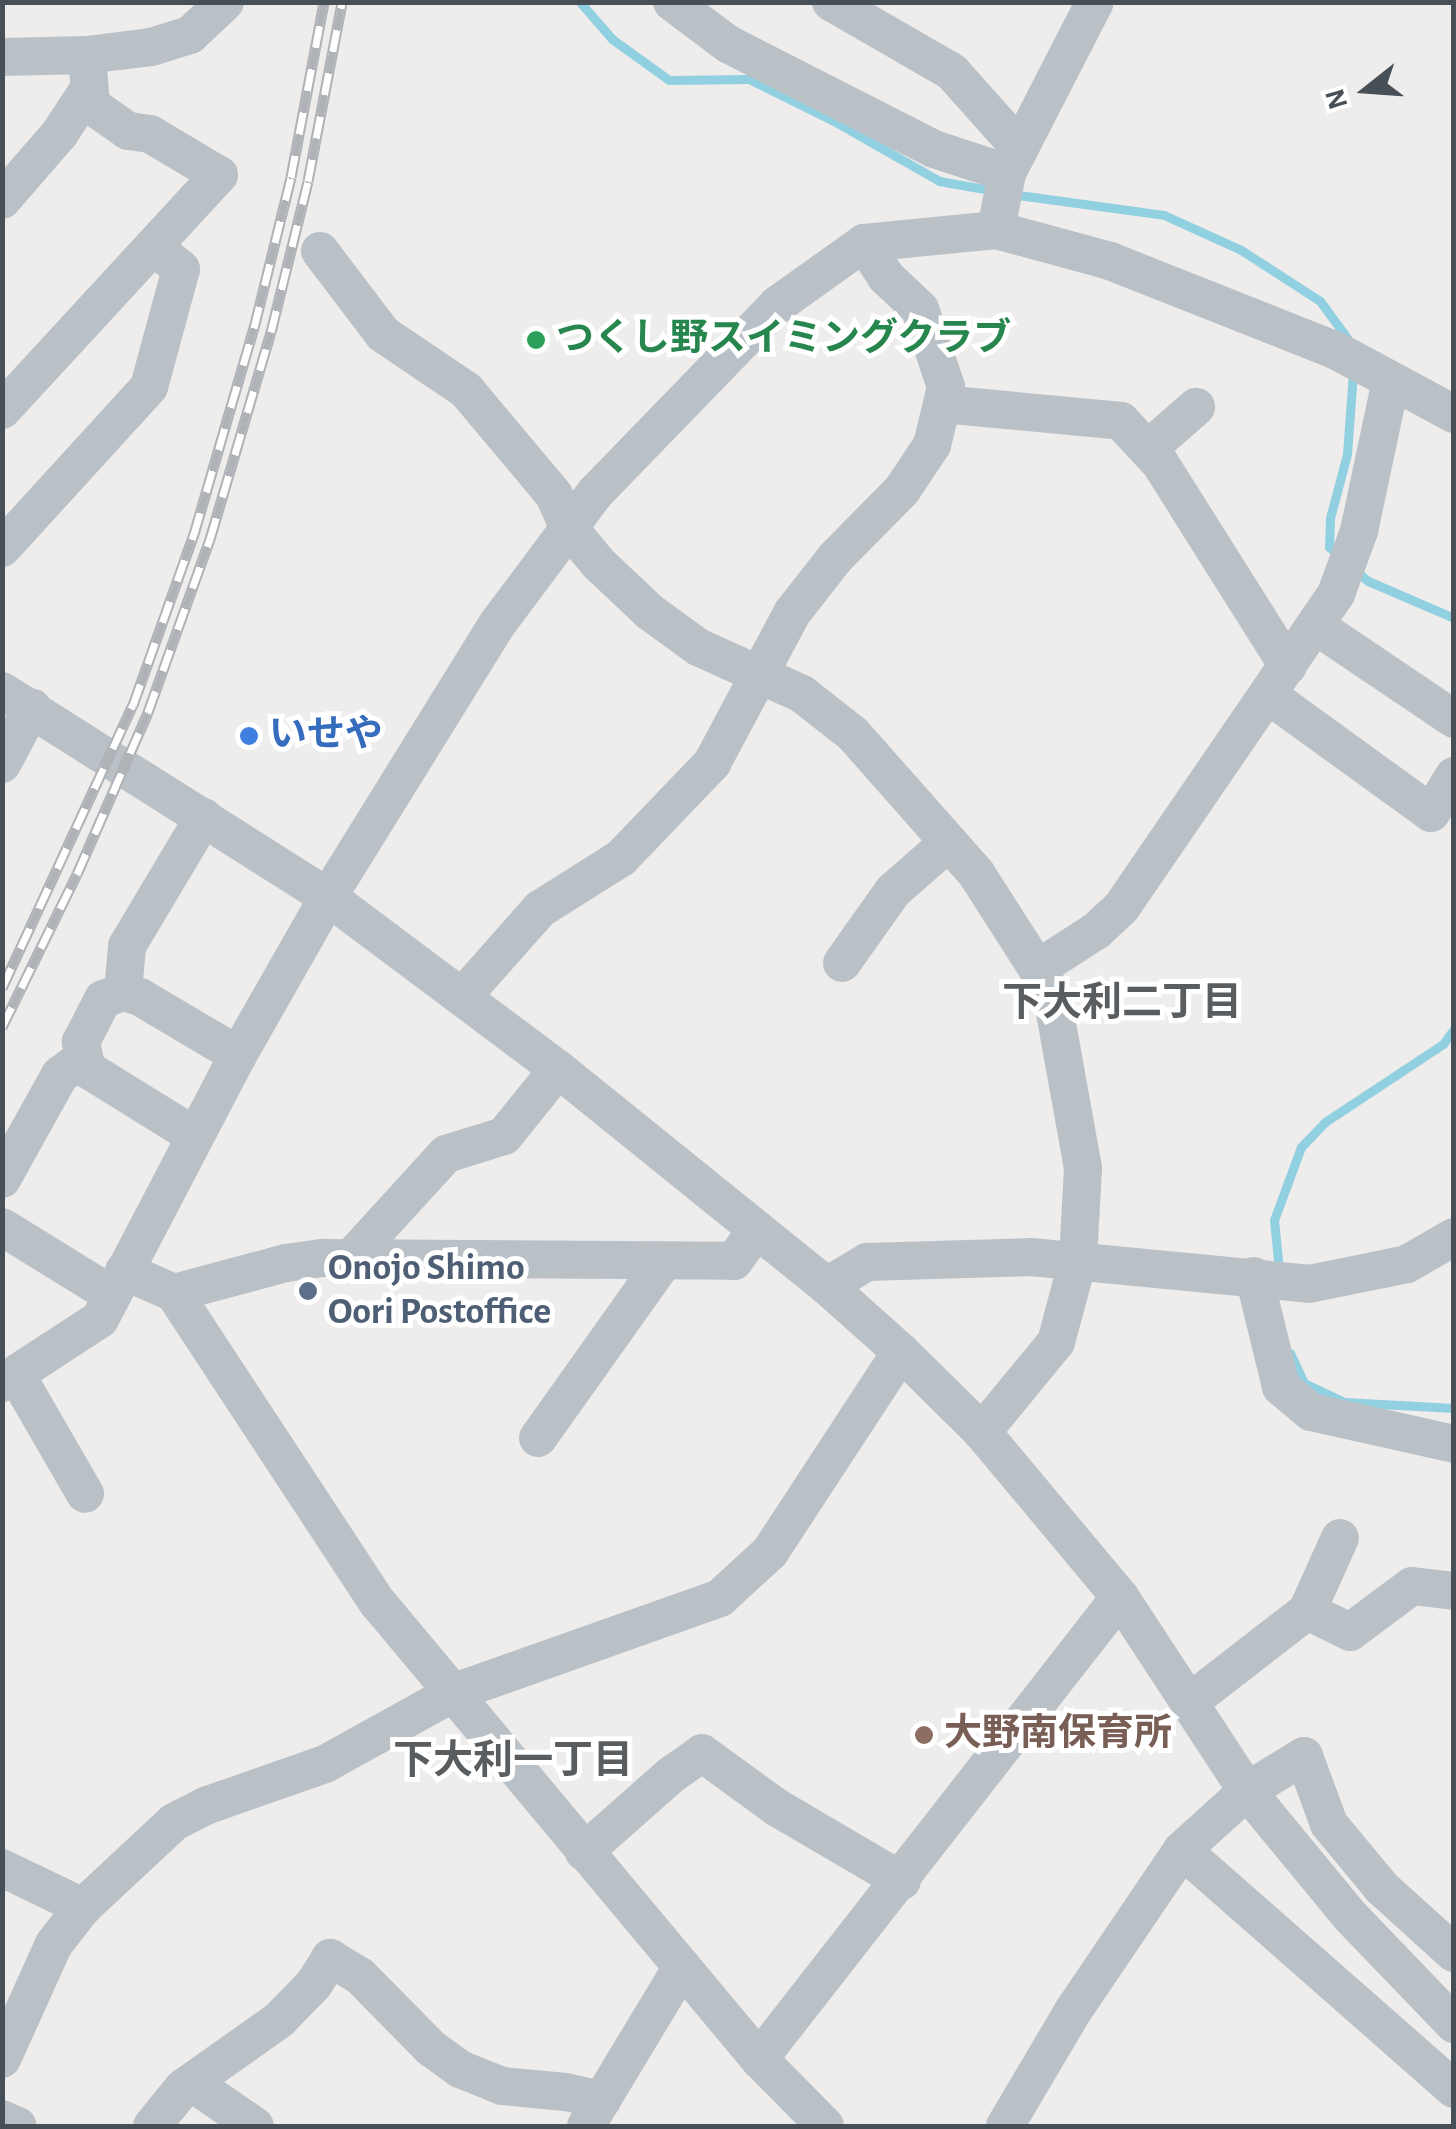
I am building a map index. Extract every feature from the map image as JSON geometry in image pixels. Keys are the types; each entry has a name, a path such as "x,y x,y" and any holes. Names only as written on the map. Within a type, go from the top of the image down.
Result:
{"street":[{"path":"2,57 88,73 190,35 225,2"},
{"path":"672,2 728,44 934,150 1014,160"},
{"path":"830,2 952,72 1014,160"},
{"path":"996,230 1014,160 1095,2"},
{"path":"2,200 60,133 88,73"},
{"path":"2,410 219,175 150,134 128,130 91,106 88,73"},
{"path":"85,1494 10,1380 100,1319 238,1055 328,897 498,623 596,493 778,304 864,243 996,230 1110,261 1335,350 1454,414"},
{"path":"463,996 540,909 621,858 712,763 792,614 835,558 902,490 932,445 946,387 920,309 886,277 864,243"},
{"path":"2,548 149,386 182,268 154,247"},
{"path":"320,251 384,334 466,390 554,495 569,528 599,564 650,612 698,647 802,694 852,734 999,904 1038,969 1054,1007 1083,1168 1078,1260 1056,1342 982,1432"},
{"path":"1038,969 1096,930 1120,908 1326,610 1354,550 1385,378"},
{"path":"942,404 1121,420 1148,449 1278,681 1431,813 1454,776"},
{"path":"1148,449 1196,407"},
{"path":"1326,610 1454,718"},
{"path":"2,764 17,699 328,897 558,1069 827,1286 982,1432 1120,1598 1247,1791 1351,1917 1454,2024"},
{"path":"124,992 127,946 204,817"},
{"path":"842,963 893,891 948,842"},
{"path":"195,1136 97,1078 81,1059 81,1042 103,999 124,992 238,1055"},
{"path":"2,1179 60,1075 81,1059"},
{"path":"352,1257 446,1154 504,1136 558,1069"},
{"path":"2,1227 118,1283 174,1293 286,1263 352,1257 734,1262 757,1229"},
{"path":"827,1286 867,1262 1032,1256 1308,1284 1407,1264 1454,1237"},
{"path":"538,1438 663,1262"},
{"path":"1254,1276 1280,1388 1311,1412 1454,1444"},
{"path":"174,1293 378,1602 759,2059 825,2126"},
{"path":"2,2059 54,1944 83,1906 174,1822 208,1805 325,1764 454,1692 720,1598 770,1552 900,1352"},
{"path":"1190,1701 1307,1611 1340,1538"},
{"path":"1307,1611 1350,1632 1412,1586 1454,1591"},
{"path":"759,2059 1120,1598"},
{"path":"584,1852 670,1774 702,1753 776,1807 902,1881"},
{"path":"1005,2126 1073,2011 1182,1850 1247,1791 1304,1756 1329,1824 1382,1888 1454,1953"},
{"path":"1182,1850 1454,2089"},
{"path":"2,1868 83,1906"},
{"path":"152,2126 192,2083 278,2020 314,1984 330,1958 360,1976 430,2048 460,2068 502,2086 566,2092 594,2113 682,1967"},
{"path":"192,2083 255,2126"},
{"path":"2,2119 18,2126"}],"waterway":[{"path":"580,2 612,39 669,80 749,79 834,121 939,181 996,191"},
{"path":"1011,194 1164,215 1241,250 1320,301 1350,342"},
{"path":"1338,555 1329,547 1330,518 1347,454 1353,372"},
{"path":"1354,569 1368,581 1454,618"},
{"path":"1279,1270 1274,1220 1301,1147 1325,1122 1443,1044 1454,1029"},
{"path":"1290,1353 1304,1383 1344,1402 1454,1408"}],"railway":[{"path":"2,988 133,705 194,534 254,328 291,177 324,2"},
{"path":"2,1027 77,874 148,712 210,539 271,332 308,181 342,2"}],"place":[{"name":"つくし野スイミングクラブ","path":"536,340"},
{"name":"いせや","path":"249,736"},
{"name":"Onojo Shimo Oori Postoffice","path":"308,1291"},
{"name":"大野南保育所","path":"924,1735"}],"district":[{"name":"下大利二丁目","path":"1122,1003"},
{"name":"下大利一丁目","path":"513,1761"}]}
